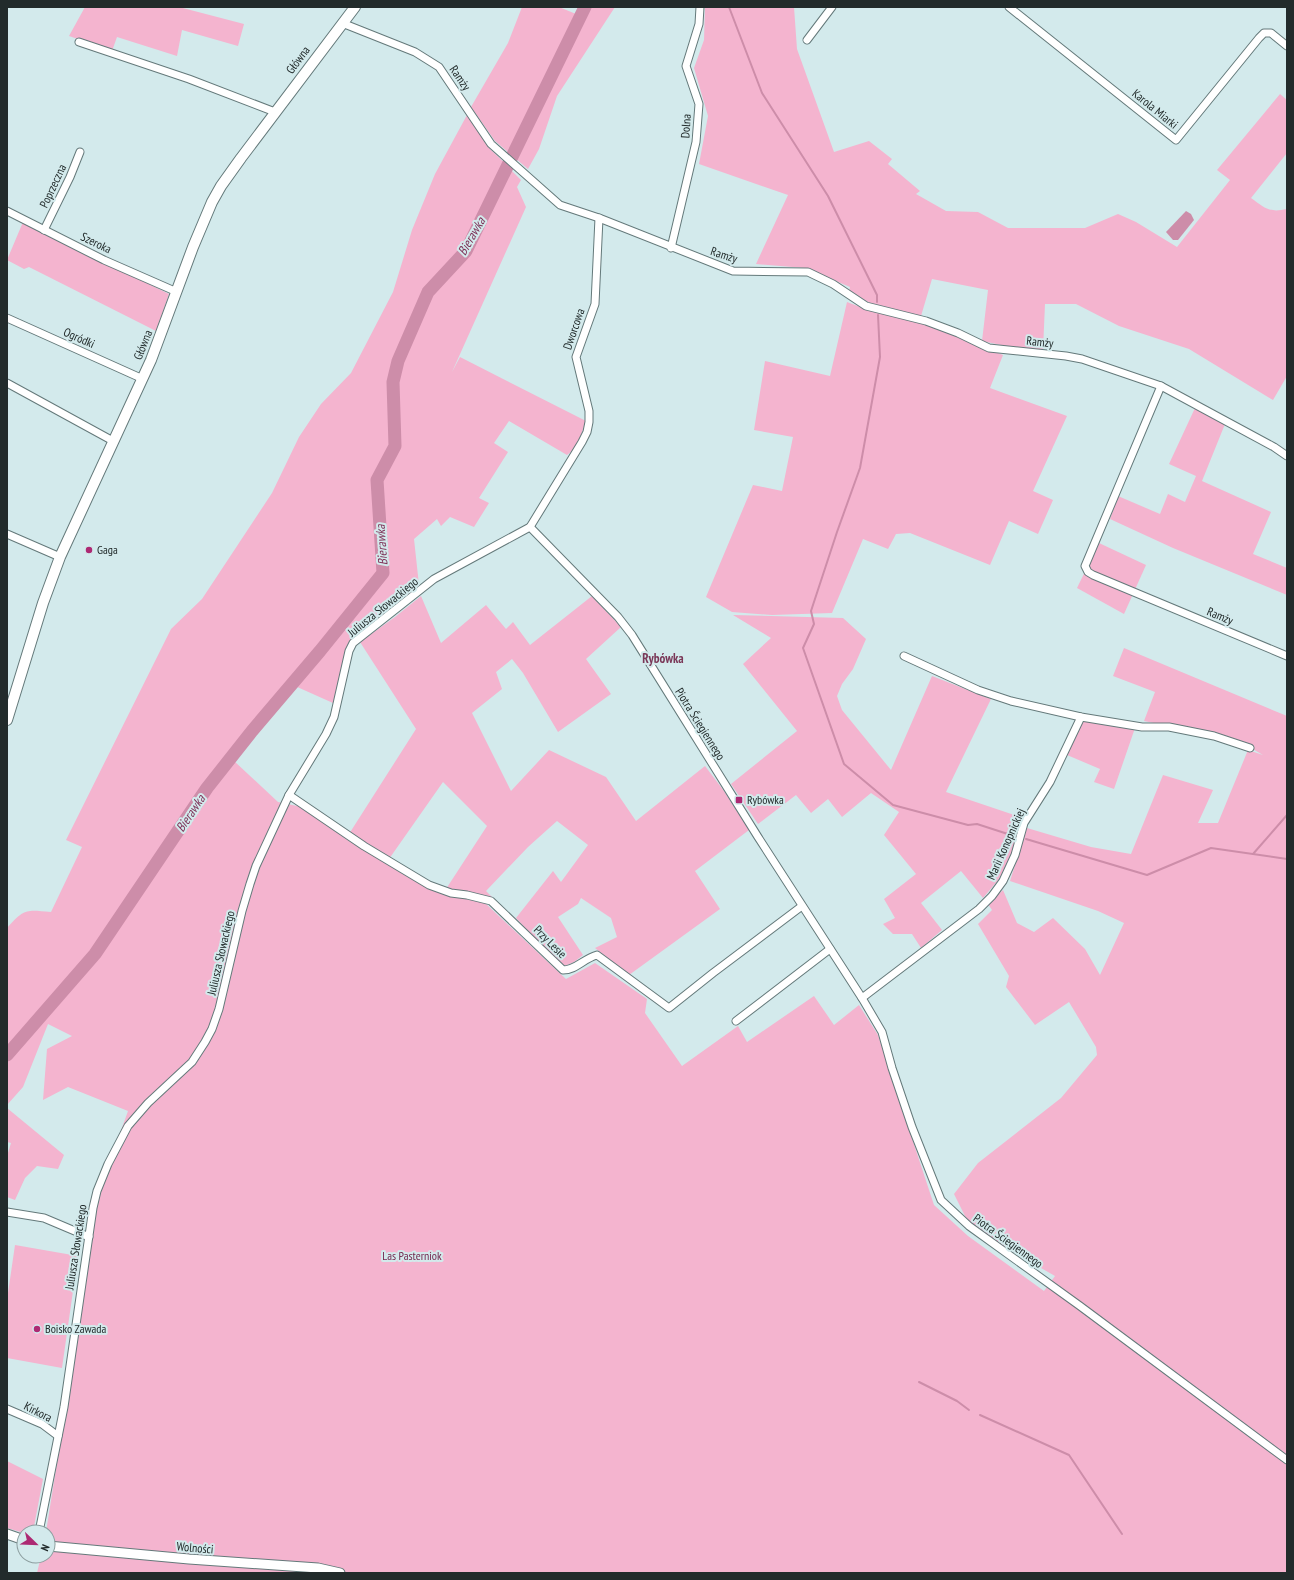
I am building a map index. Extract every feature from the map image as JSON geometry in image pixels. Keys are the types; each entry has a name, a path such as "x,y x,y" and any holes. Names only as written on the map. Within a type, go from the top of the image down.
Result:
{"main road":[{"name":"Główna","path":"7,720 43,603 60,557 152,360 193,246 212,202 240,158 355,7"}],"street":[{"name":"Dolna","path":"671,248 696,142 698,104 686,66 698,24 700,7"},
{"path":"807,40 832,7"},
{"name":"Karola Miarki","path":"1009,7 1176,140 1264,33 1271,33 1287,46"},
{"name":"Ramży","path":"342,23 414,52 439,67 491,144 560,205 599,218 671,248 733,271 808,272 833,284 866,306 926,321 958,333 989,348 1082,359 1161,386 1274,447 1287,456"},
{"path":"79,42 189,79 275,112"},
{"name":"Poprzeczna","path":"44,230 70,177 80,152"},
{"name":"Szeroka","path":"7,211 104,260 177,292"},
{"name":"Dworcowa","path":"530,527 587,432 589,411 576,357 595,304 599,218"},
{"name":"Ogródki","path":"7,318 142,379"},
{"path":"7,383 113,441"},
{"name":"Ramży","path":"1161,386 1085,566 1088,572 1093,575 1287,656"},
{"name":"Juliusza Słowackiego","path":"40,1524 64,1407 97,1191 108,1164 128,1126 148,1103 192,1062 206,1042 219,1009 242,911 256,866 289,795 326,734 334,717 349,651 353,643 434,579 530,527"},
{"name":"Piotra Ściegiennego","path":"530,527 618,617 632,635 802,906 862,998 882,1032 892,1068 912,1127 941,1200 968,1226 1086,1311 1287,1460"},
{"path":"7,534 60,557"},
{"path":"904,656 978,690 1011,701 1081,717 1142,727 1169,727 1214,736 1250,748"},
{"name":"Marii Konopnickiej","path":"862,998 979,909 1004,881 1015,855 1024,823 1050,782 1081,717"},
{"name":"Przy Lesie","path":"289,795 364,846 429,885 451,893 491,901 563,970 570,970 588,957 597,954 669,1008 712,973 802,906"},
{"path":"736,1021 830,949"},
{"path":"7,1212 44,1218 89,1237"},
{"name":"Kirkora","path":"7,1409 42,1424 58,1436"},
{"name":"Wolności","path":"56,1547 189,1559 318,1568 340,1573"}],"green space":[{"path":"85,7 179,7 244,24 238,46 182,30 177,56 117,37 112,51 69,36"},
{"path":"522,7 559,7 576,14 582,7 615,7 557,96 539,149 528,169 495,141 471,107 508,43"},
{"path":"705,7 794,7 797,49 834,152 869,141 892,159 888,164 920,191 916,194 946,211 978,212 1008,228 1085,228 1118,214 1136,222 1177,247 1230,180 1217,170 1280,94 1287,100 1287,153 1251,198 1271,210 1287,209 1287,376 1273,400 1189,349 1119,326 1076,304 1045,304 1043,350 1006,346 982,341 988,290 932,279 921,316 870,303 849,292 850,287 805,268 756,264 788,195 699,164 708,116 694,68 704,40"},
{"name":"Las Pasterniok","path":"467,115 490,149 507,165 465,250 425,294 396,361 392,379 392,394 400,366 430,294 467,253 508,167 521,180 517,187 526,207 452,372 460,357 586,421 581,435 574,449 567,455 509,421 494,443 508,452 479,498 489,503 474,527 450,517 441,526 437,519 414,539 419,585 374,623 351,640 333,703 295,686 386,573 385,527 376,540 379,571 188,812 153,860 169,848 233,760 278,802 302,807 349,841 408,877 447,895 485,903 566,979 595,963 647,999 645,1013 682,1066 738,1026 747,1042 814,996 834,1025 859,1005 878,1035 934,1205 968,1236 1044,1291 1055,1276 971,1228 954,1194 978,1163 1061,1098 1097,1055 1096,1047 1069,1002 1035,1025 1006,987 1009,976 978,924 992,910 988,904 1003,890 1017,923 1034,932 1053,918 1085,949 1100,975 1124,923 1098,911 1010,881 1027,828 1091,847 1131,854 1163,775 1213,790 1198,823 1218,823 1248,750 1263,755 1237,740 1144,721 1155,692 1113,676 1124,648 1287,716 1287,1573 37,1573 39,1564 56,1564 56,1524 47,1524 98,1195 128,1111 68,1087 43,1100 47,1049 72,1036 48,1024 23,1087 7,1105 7,928 18,917 26,912 51,912 82,847 66,840 171,629 202,599 272,493 299,437 321,404 351,373 393,292 412,230 435,174"},
{"path":"23,222 169,294 156,331 29,267 24,269 7,260"},
{"path":"847,302 868,310 927,324 1003,355 990,388 1067,416 1033,491 1053,500 1038,534 1009,521 990,565 910,533 896,534 888,549 863,539 832,613 772,615 732,612 706,597 753,485 782,491 793,437 754,430 765,361 830,376"},
{"path":"1195,408 1225,424 1202,481 1271,512 1253,554 1287,568 1287,595 1173,548 1110,519 1118,496 1160,514 1168,494 1185,502 1196,476 1169,464"},
{"path":"1099,543 1146,565 1124,614 1077,588"},
{"path":"421,596 441,643 486,605 506,629 513,622 530,645 592,596 621,627 586,659 611,694 558,732 523,673 512,659 496,672 502,689 472,713 511,791 549,750 606,777 636,821 705,766 724,791 749,830 695,871 720,909 629,975 595,948 617,937 611,918 581,898 578,904 558,917 583,955 574,962 565,966 555,960 516,918 553,871 561,882 588,845 557,821 528,847 486,891 495,900 446,889 487,826 443,782 389,859 349,834 416,729 360,642"},
{"path":"733,615 843,618 866,639 853,669 842,684 837,696 842,710 891,770 932,676 991,699 946,792 1020,817 1012,853 999,879 983,898 961,871 921,903 942,930 921,948 912,934 893,934 883,924 895,918 884,899 916,874 884,835 899,812 871,793 842,817 828,799 811,813 796,795 758,824 731,784 797,731 743,664 771,638"},
{"path":"1083,721 1135,728 1114,789 1094,782 1100,769 1067,755"},
{"path":"7,1108 64,1155 58,1169 37,1166 25,1178 15,1200 7,1197 7,1156 11,1143 7,1142"},
{"name":"Boisko Zawada","path":"15,1245 78,1256 62,1368 7,1358 7,1300"},
{"path":"7,1461 43,1479 35,1524 16,1524 16,1531 7,1528"}],"shaded area":[{"path":"1186,211 1191,214 1194,220 1178,240 1173,240 1166,232"}],"waterway":[{"name":"Bierawka","path":"7,1055 95,954 207,788 252,731 320,651 383,573 377,480 395,446 393,382 398,361 428,292 466,251 585,7"},
{"path":"729,7 762,93 828,196 877,295 877,302"},
{"path":"878,315 880,357 860,468 811,611 814,624 803,648 844,764 893,805 968,825 977,824 1014,836"},
{"path":"1253,854 1287,815"},
{"path":"1026,839 1147,875 1211,848 1287,859"},
{"path":"919,1382 957,1401 969,1410"},
{"path":"980,1415 1069,1455 1122,1534"}],"place":[{"name":"Gaga","path":"89,550"},
{"name":"Rybówka","path":"739,800"},
{"name":"Boisko Zawada","path":"37,1329"}],"district":[{"name":"Rybówka","path":"663,658"}]}
